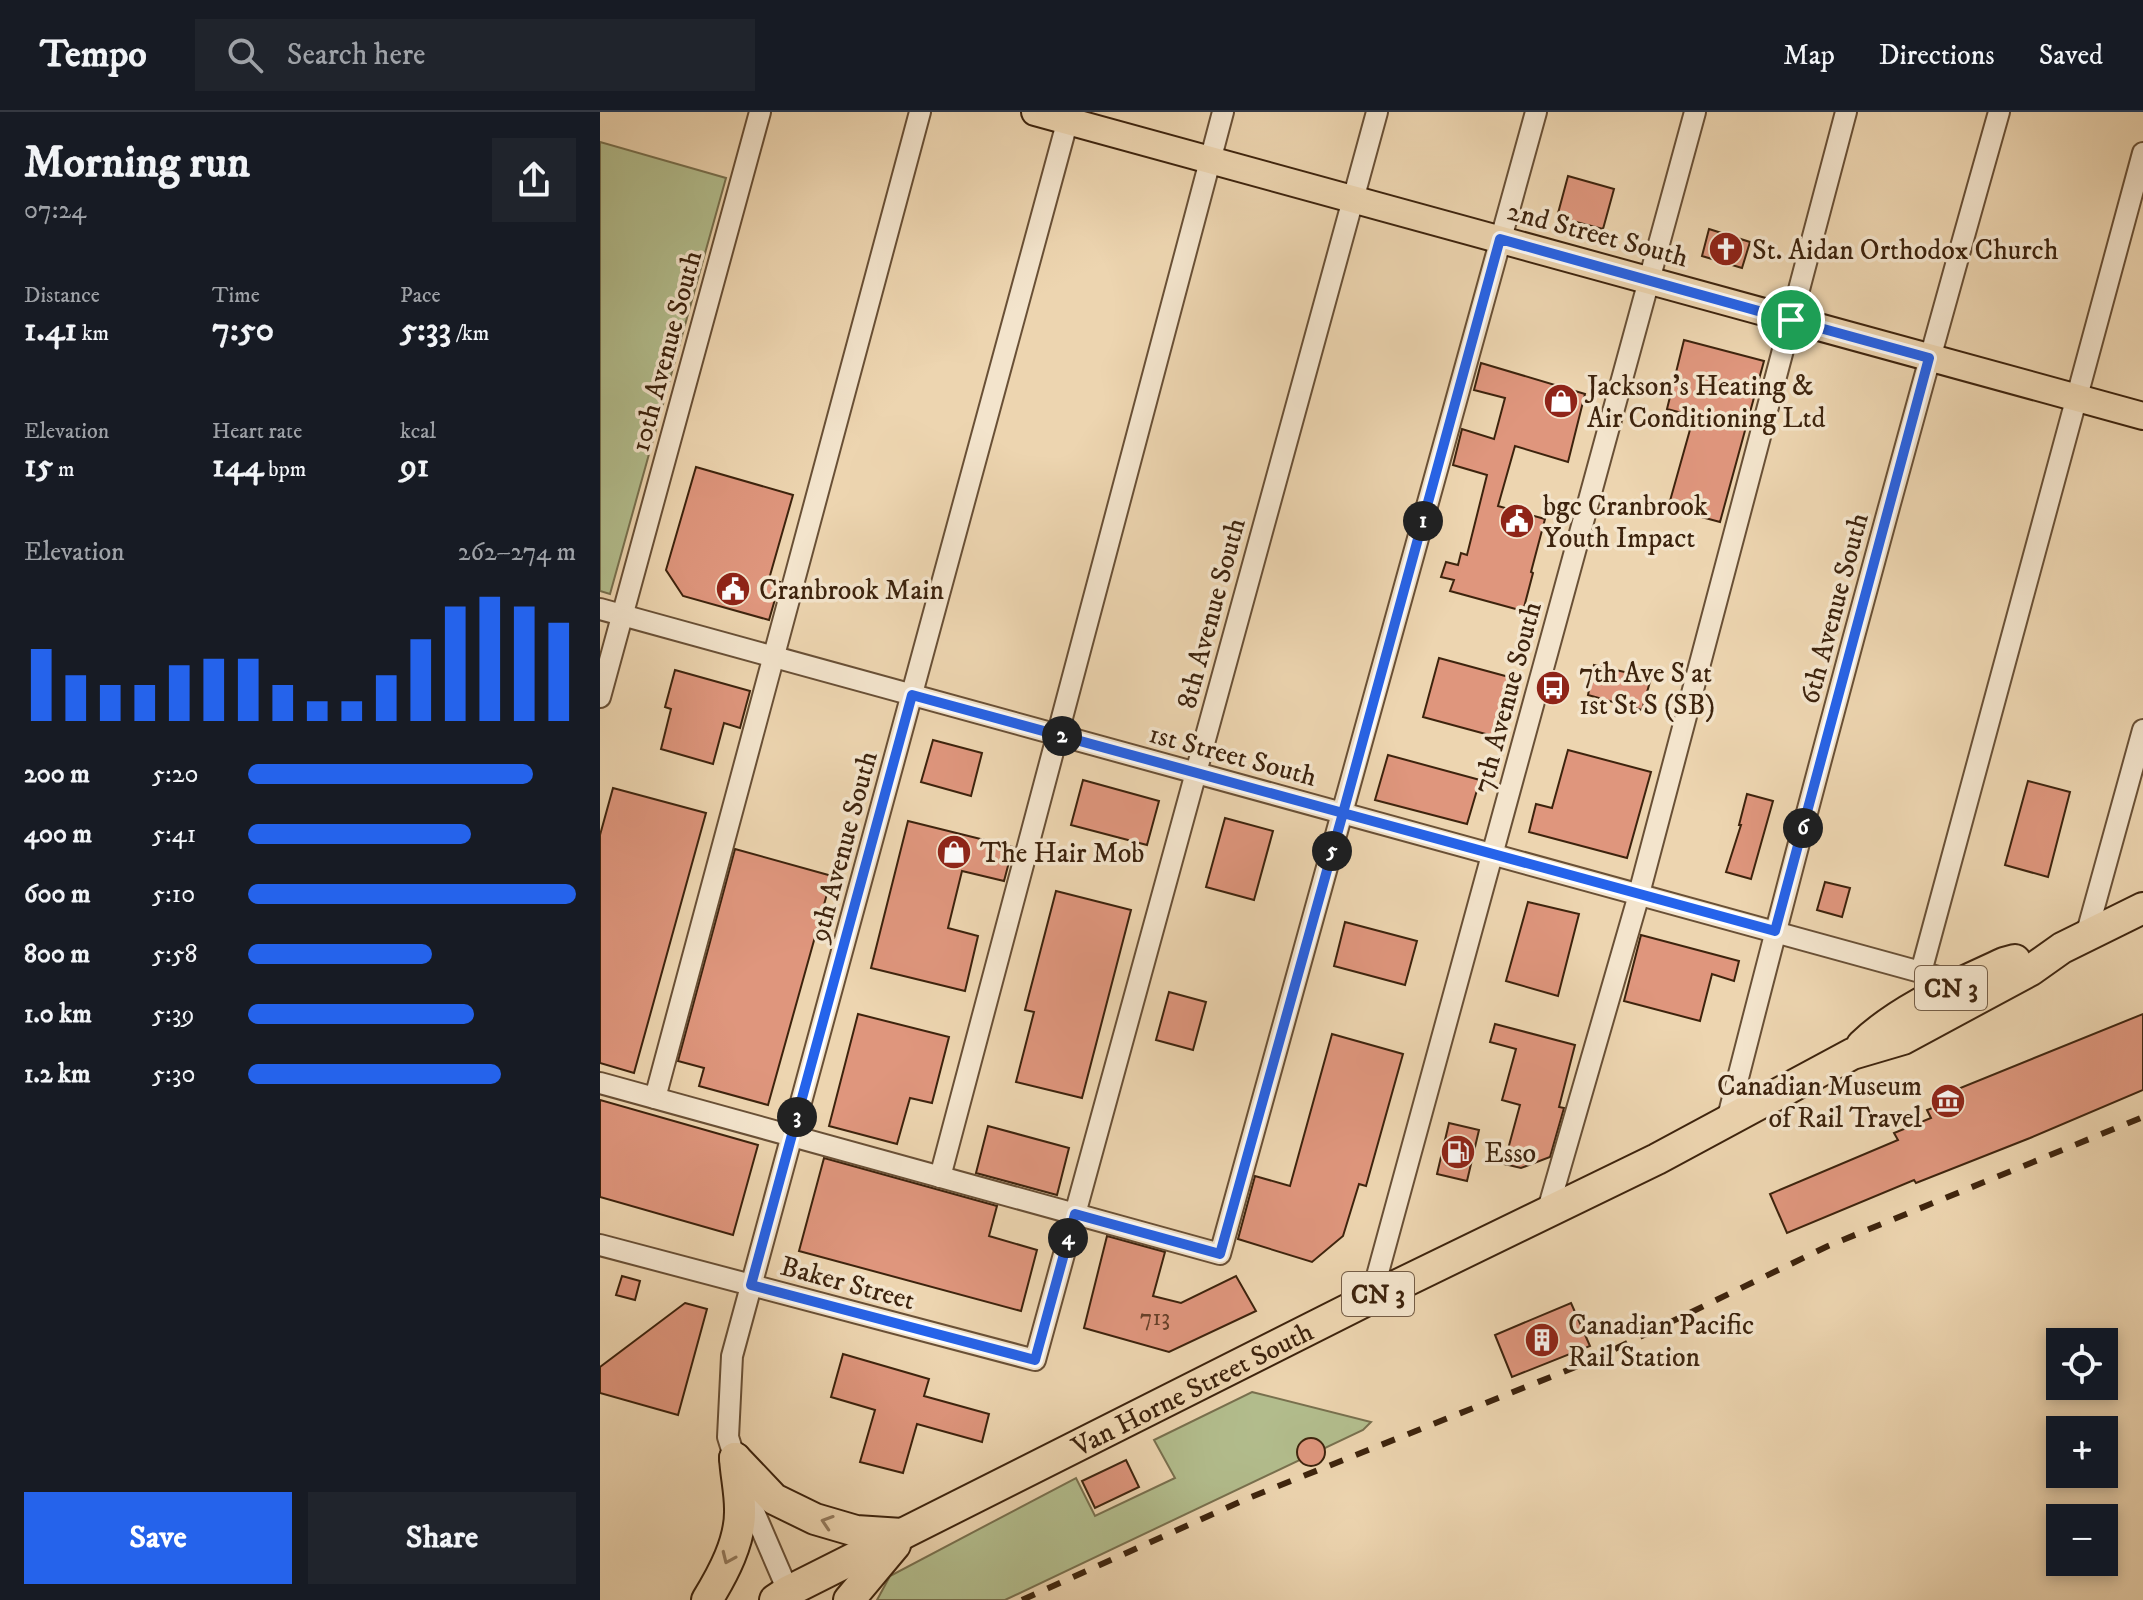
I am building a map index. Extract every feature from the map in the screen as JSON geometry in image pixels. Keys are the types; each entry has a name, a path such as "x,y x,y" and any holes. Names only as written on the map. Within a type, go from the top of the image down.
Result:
{"highway":[{"name":"Van Horne Street South","path":"784,1597 1371,1298 1547,1213 1852,1054 1903,1039 2031,970 2074,942 2143,908"},
{"name":"Van Horne Street South","path":"1852,1054 1880,1028 1932,997 2004,963 2074,942"},
{"path":"735,1458 774,1499 815,1519 856,1531 904,1534"},
{"path":"707,1600 735,1545 740,1512 735,1458"},
{"path":"849,1600 904,1534"}],"main road":[{"name":"2nd Street South","path":"1035,112 1069,116 1210,160 2143,416"}],"street":[{"name":"10th Avenue South","path":"600,697 760,112"},
{"path":"655,1098 920,112"},
{"path":"940,1177 1223,112"},
{"name":"8th Avenue South","path":"1035,1360 1377,112"},
{"path":"600,1083 1220,1254 1536,112"},
{"name":"7th Avenue South","path":"1371,1298 1695,112"},
{"path":"1547,1213 1639,894 1846,112"},
{"name":"6th Avenue South","path":"1727,1121 1929,358 1999,112"},
{"name":"9th Avenue South","path":"784,1597 728,1437 732,1356 1069,116"},
{"path":"1921,972 2143,153"},
{"name":"1st Street South","path":"600,609 1775,931 1990,993"},
{"path":"2074,942 2143,730"},
{"name":"Baker Street","path":"600,1245 1035,1360"}],"green space":[{"path":"600,142 726,178 610,594 600,591"},
{"path":"1252,1392 1371,1422 1363,1430 1005,1600 877,1600 890,1576 1076,1478 1095,1516 1175,1478 1154,1440"}],"building":[{"path":"1568,176 1614,189 1603,229 1557,217"},
{"name":"St. Aidan Orthodox Church","path":"1709,229 1750,242 1742,268 1702,256"},
{"path":"1684,340 1764,361 1720,522 1668,508 1693,419 1667,409"},
{"path":"1481,363 1585,394 1568,462 1515,446 1498,506 1545,519 1523,611 1450,591 1454,580 1441,577 1446,562 1458,565 1461,553 1467,555 1487,475 1453,465 1462,429 1494,439 1505,398 1474,390"},
{"path":"696,467 793,495 769,579 780,582 769,620 683,596 666,570"},
{"path":"1439,658 1509,677 1493,736 1423,717"},
{"path":"1594,665 1651,678 1642,710 1588,695"},
{"path":"675,670 750,691 740,728 724,723 713,764 661,749 671,709 665,707"},
{"path":"933,740 982,753 971,796 921,782"},
{"path":"1568,750 1651,772 1627,858 1529,832 1536,804 1552,808"},
{"path":"1388,755 1480,780 1467,824 1375,800"},
{"path":"1083,780 1159,801 1147,845 1071,825"},
{"path":"2028,781 2070,792 2048,877 2005,865"},
{"path":"613,788 706,813 634,1073 600,1063 600,835"},
{"path":"1747,794 1773,801 1751,879 1726,872"},
{"path":"1225,818 1273,831 1254,900 1206,887"},
{"path":"908,821 1013,847 1004,881 962,871 948,928 978,936 965,991 871,968"},
{"path":"735,849 832,876 768,1105 699,1086 704,1068 678,1061"},
{"path":"1825,882 1850,888 1842,917 1817,910"},
{"path":"1056,891 1131,910 1082,1098 1016,1082 1034,1012 1025,1010"},
{"path":"1528,902 1579,914 1558,996 1506,981"},
{"path":"1345,922 1417,941 1405,985 1334,966"},
{"path":"1641,935 1739,961 1734,981 1712,974 1700,1021 1624,1001"},
{"path":"1169,992 1206,1002 1193,1050 1156,1040"},
{"path":"858,1014 949,1037 932,1103 910,1098 897,1144 829,1126"},
{"path":"2143,1014 2143,1090 2030,1138 1916,1183 1914,1180 1787,1233 1770,1194 1898,1140 1894,1133 1931,1118 1927,1110 1941,1105 1938,1097"},
{"path":"1495,1024 1575,1045 1559,1107 1564,1108 1550,1157 1521,1168 1504,1164 1520,1105 1502,1100 1516,1049 1490,1042"},
{"path":"1332,1034 1403,1054 1366,1186 1359,1184 1343,1236 1312,1262 1238,1239 1255,1176 1290,1186"},
{"path":"600,1100 758,1145 733,1235 600,1197"},
{"name":"Esso","path":"1449,1123 1479,1130 1467,1181 1437,1174"},
{"path":"988,1126 1069,1148 1057,1195 976,1173"},
{"path":"824,1158 997,1206 989,1236 1037,1250 1021,1311 799,1251"},
{"path":"1107,1236 1165,1252 1153,1296 1181,1303 1236,1276 1256,1311 1169,1352 1084,1328"},
{"path":"622,1276 640,1281 635,1300 616,1295"},
{"path":"685,1303 707,1309 678,1415 600,1393 600,1367"},
{"name":"Canadian Pacific Rail Station","path":"1571,1303 1590,1346 1512,1377 1495,1335"},
{"path":"843,1354 929,1379 924,1396 989,1414 982,1442 917,1424 903,1473 860,1462 875,1410 831,1397"},
{"path":"1311,1438 1321,1442 1325,1452 1321,1462 1311,1466 1301,1462 1297,1452 1301,1442"},
{"path":"1126,1460 1139,1487 1095,1508 1082,1481"}],"railway":[{"path":"1022,1600 1246,1499 1588,1362 1828,1246 2143,1117"}],"place":[{"name":"St. Aidan Orthodox Church","path":"1726,249"},
{"name":"Jackson’s Heating & Air Conditioning Ltd","path":"1561,401"},
{"name":"bgc Cranbrook Youth Impact","path":"1517,521"},
{"name":"Cranbrook Main","path":"733,589"},
{"name":"7th Ave S at 1st St S (SB)","path":"1553,688"},
{"name":"The Hair Mob","path":"954,852"},
{"name":"Canadian Museum of Rail Travel","path":"1948,1101"},
{"name":"Esso","path":"1458,1152"},
{"name":"Canadian Pacific Rail Station","path":"1542,1340"}],"route":[{"path":"1791,320 1500,239 1343,813 912,695 751,1285 1035,1360 1075,1214 1220,1254 1343,813 1775,931 1929,358 1791,320"}]}
